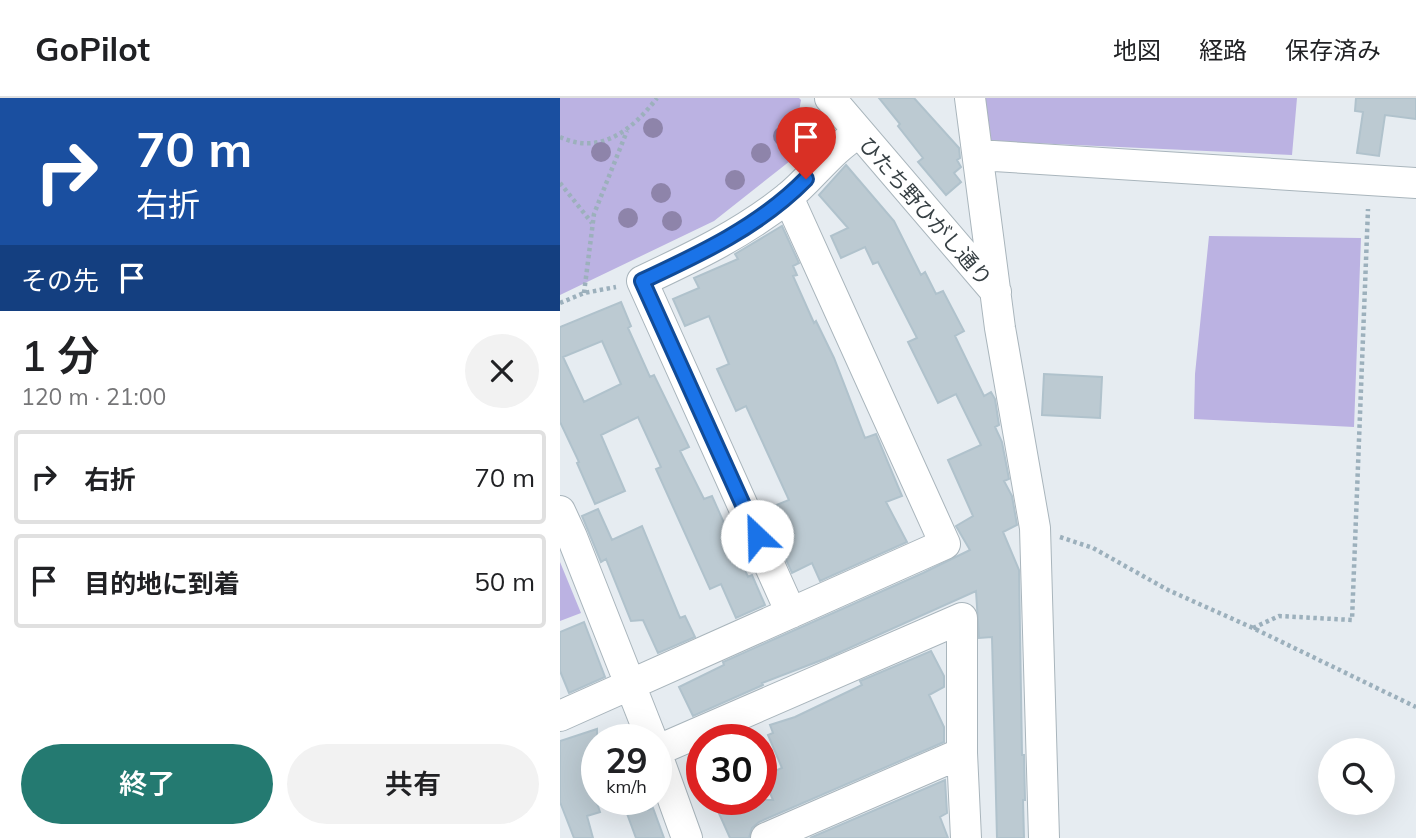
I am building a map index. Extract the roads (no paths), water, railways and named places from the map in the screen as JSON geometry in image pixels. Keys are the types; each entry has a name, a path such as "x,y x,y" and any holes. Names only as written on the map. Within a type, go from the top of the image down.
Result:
{"street":[{"name":"ひたち野ひがし通り","path":"830,98 996,292"},
{"path":"970,98 996,292 1035,528 1044,838"},
{"path":"791,613 642,281 714,247 788,197 841,144 859,133"},
{"path":"978,155 1416,183"},
{"path":"560,716 945,544 788,197"},
{"path":"560,511 645,724"},
{"path":"672,744 962,618 962,753 966,838"},
{"path":"766,838 962,753"},
{"path":"672,796 687,838"}]}
